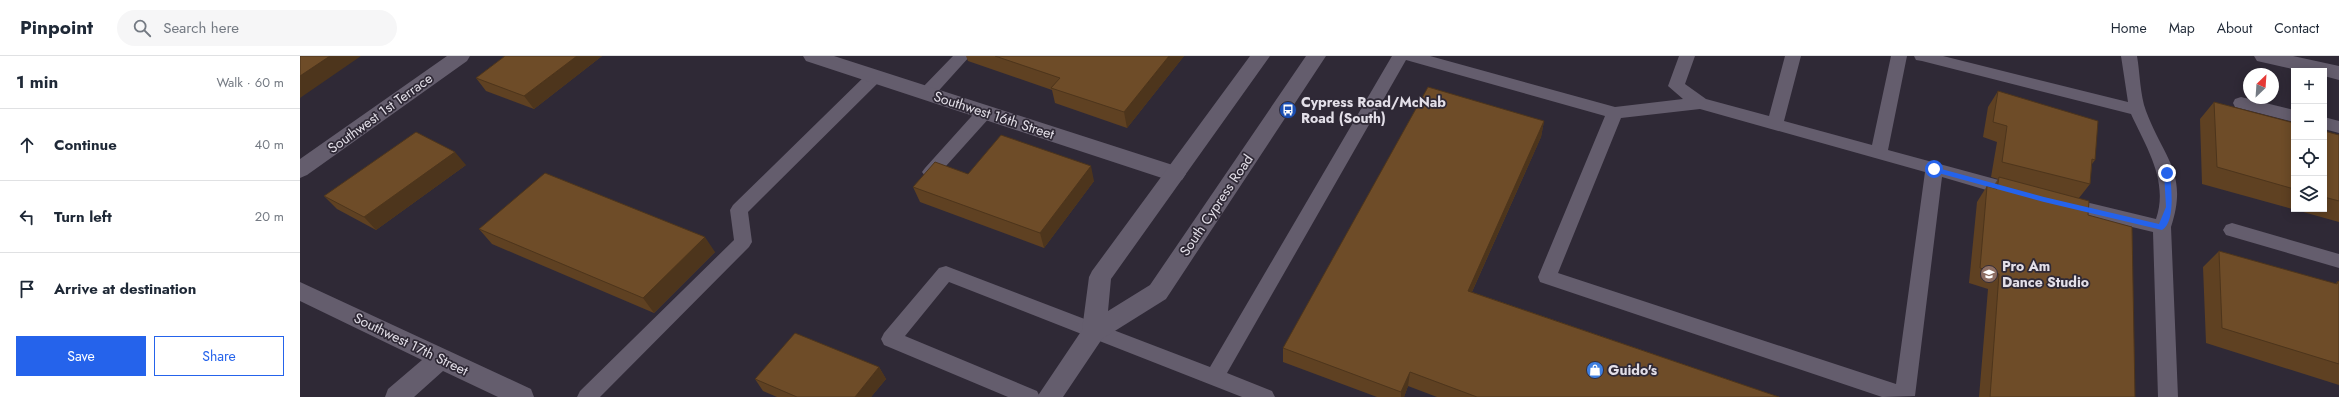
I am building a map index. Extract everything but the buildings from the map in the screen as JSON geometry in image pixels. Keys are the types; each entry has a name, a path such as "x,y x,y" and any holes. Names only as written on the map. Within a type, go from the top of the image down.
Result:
{"street":[{"name":"Southwest 1st Terrace","path":"300,170 460,56"},
{"name":"Southwest 16th Street","path":"813,56 1175,174"},
{"name":"South Cypress Road","path":"1094,332 1100,277 1260,56"},
{"name":"South Cypress Road","path":"1049,397 1094,332 1158,292 1316,56"},
{"path":"2264,56 2339,73"},
{"name":"Southwest 17th Street","path":"300,291 522,397"},
{"path":"397,397 440,359"}],"lane":[{"path":"927,93 962,56"},
{"path":"1214,378 1400,56"},
{"path":"1411,56 1615,113 1700,103"},
{"path":"1687,56 1676,86 1700,103 2029,196"},
{"path":"1775,123 1793,56"},
{"path":"1879,153 1899,56"},
{"path":"1922,56 2137,110"},
{"path":"2129,56 2137,110 2167,173 2169,207 2162,227 2168,397"},
{"path":"587,397 743,242 739,210 875,76"},
{"path":"2241,103 2291,115"},
{"path":"930,172 985,112"},
{"path":"1615,113 1547,277 1904,396 1934,169"},
{"path":"2327,124 2339,127"},
{"path":"2052,201 2162,227"},
{"path":"2232,230 2339,261"},
{"path":"1030,397 891,339 946,273 1094,332 1264,397"}],"place":[{"name":"Cypress Road/McNab Road (South)","path":"1288,110"},
{"name":"Pro Am Dance Studio","path":"1989,274"},
{"name":"Guido's","path":"1595,370"}],"route":[{"path":"1934,169 2044,200 2162,227 2169,207 2167,173"}]}
